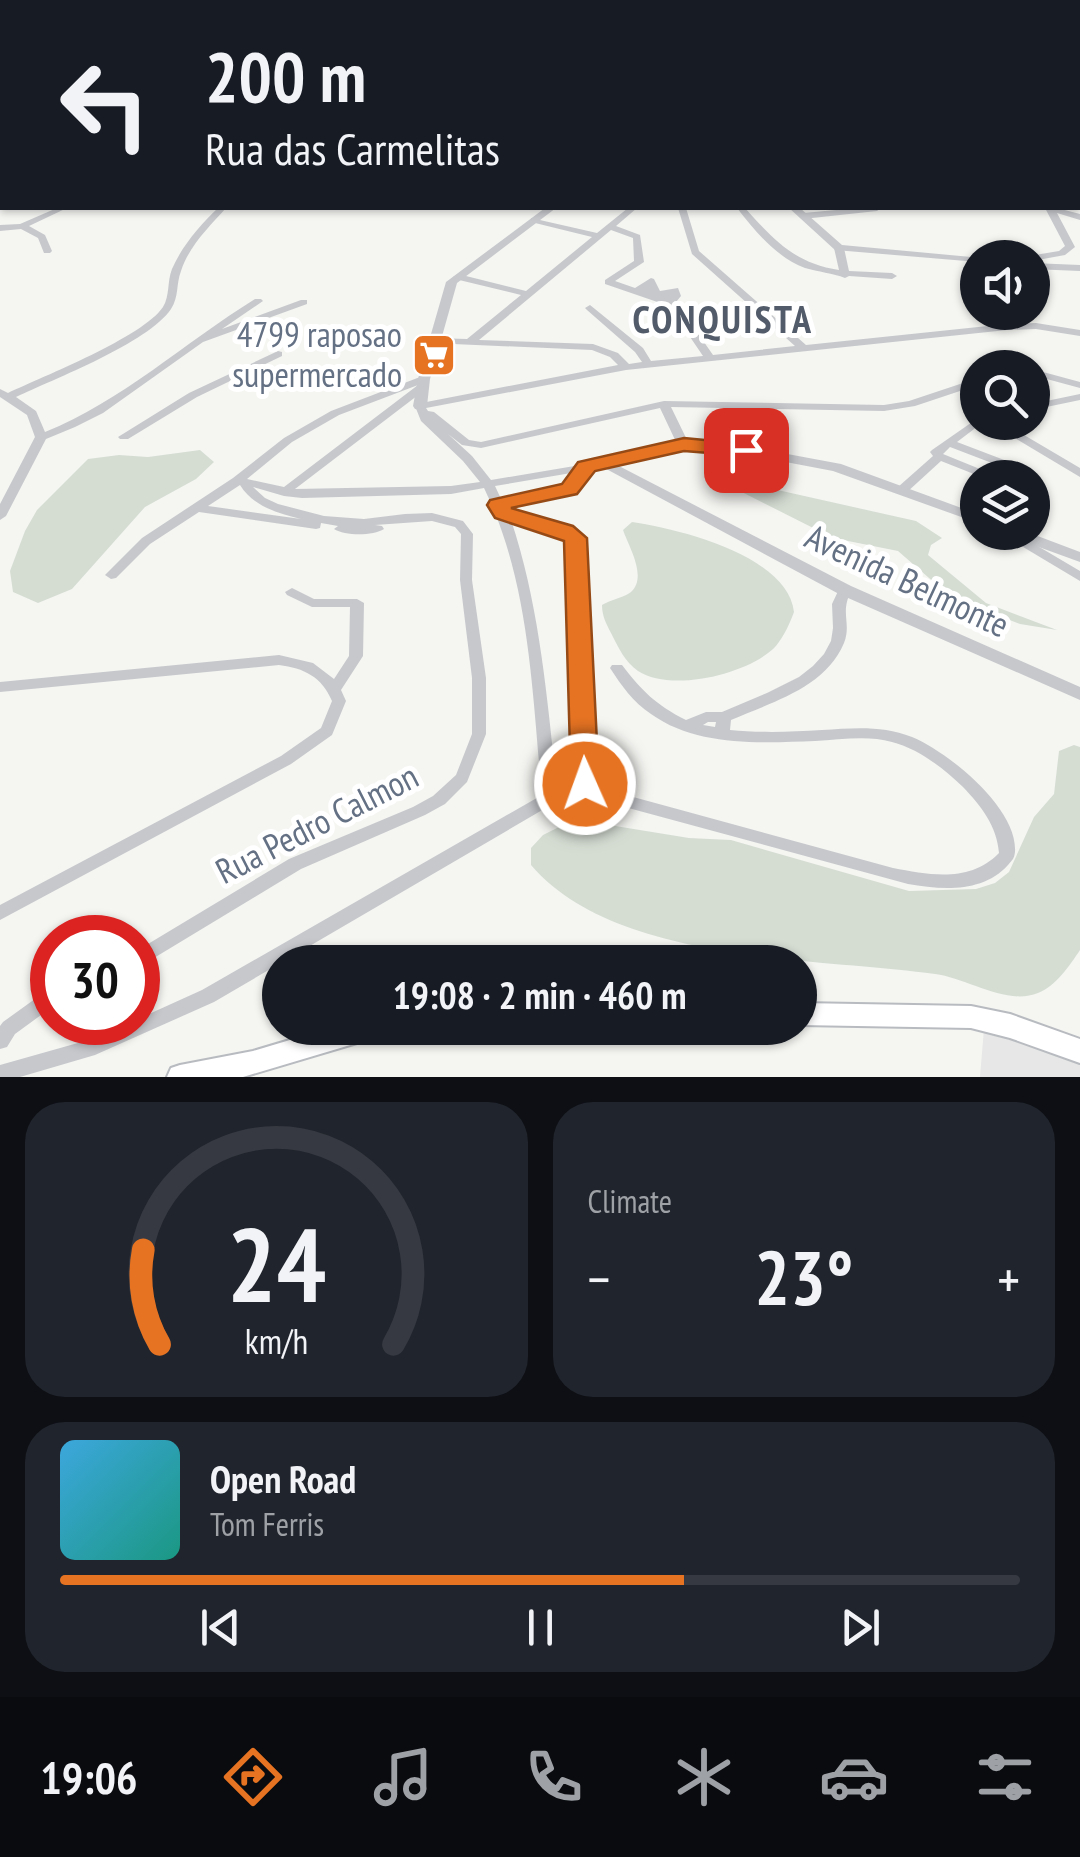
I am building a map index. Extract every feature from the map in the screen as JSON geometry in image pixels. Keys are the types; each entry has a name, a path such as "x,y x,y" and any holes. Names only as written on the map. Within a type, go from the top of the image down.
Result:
{"main road":[{"path":"817,1014 971,1017 1010,1026 1080,1051"},
{"path":"180,1077 253,1063 311,1045"}],"street":[{"path":"0,228 22,226 58,210"},
{"path":"5,394 128,338 164,314 173,294 175,273 200,231 220,210"},
{"path":"548,210 449,286 420,407 425,419 489,486 500,509 522,578 550,798"},
{"path":"469,343 632,210"},
{"path":"683,210 695,252 803,348"},
{"path":"743,210 782,253 816,270 892,276"},
{"path":"798,212 838,210"},
{"path":"1050,255 1070,248 1057,210"},
{"path":"798,212 839,248 845,275"},
{"path":"534,220 600,236"},
{"path":"22,226 42,237 47,251"},
{"path":"610,228 637,237 639,262 608,282 670,303 710,358"},
{"path":"839,248 960,258"},
{"path":"1050,267 1080,268"},
{"path":"458,277 527,294"},
{"path":"0,516 41,436 92,416 221,322 258,302"},
{"path":"200,340 304,302"},
{"path":"590,308 639,350 648,364"},
{"path":"420,407 626,366 1022,326 1080,333"},
{"path":"434,341 593,347 614,355 626,366"},
{"path":"124,437 194,395 278,354"},
{"path":"1050,377 1080,385"},
{"path":"112,576 146,541 241,482 316,422 382,393 423,383"},
{"path":"284,492 423,383"},
{"path":"420,407 475,446 664,404 884,408 911,404 960,387"},
{"path":"382,393 398,404"},
{"path":"5,394 32,413 41,436"},
{"path":"1050,403 1080,397"},
{"path":"664,404 684,444"},
{"path":"960,434 936,452 960,464"},
{"path":"1023,440 1080,473"},
{"path":"948,442 990,460"},
{"path":"241,482 284,492 372,493 489,486 684,444 717,445 836,466 960,512"},
{"path":"902,490 940,456"},
{"name":"Avenida Belmonte","path":"604,464 845,590 1080,694"},
{"path":"500,509 569,489 583,476 585,467"},
{"name":"Rua Pedro Calmon","path":"160,946 296,864 439,800 462,778 478,734 478,664 466,580 467,534 459,524 422,515 357,523 332,521 263,503 248,494 241,482"},
{"path":"198,508 346,530 378,529"},
{"path":"500,509 575,538 585,784"},
{"path":"1050,547 1080,557"},
{"path":"1037,550 1080,577"},
{"path":"723,726 782,694 816,669 838,642 836,607 845,590"},
{"path":"292,592 312,602 357,602 356,656 334,688"},
{"path":"0,686 279,660 312,667 334,688 339,701 327,731 286,760 0,913"},
{"path":"0,1074 95,1047 208,996 550,798 585,784 610,796 893,875 934,882 984,876 1006,854 1006,841 986,804 955,771 924,748 874,733 763,738 723,726 687,726 671,721 637,698 617,668"},
{"path":"0,1041 8,1028 30,1012"}],"shaded area":[{"path":"200,450 214,462 196,479 145,507 72,589 38,603 13,592 10,571 25,531 37,510 88,459"},
{"path":"725,472 755,485 916,521 942,538 931,545 928,555 986,603 1057,630 1020,624 952,598 898,551 833,538 716,479"},
{"path":"632,522 703,539 753,561 773,575 787,592 794,612 776,646 748,665 710,677 670,680 652,677 633,667 614,638 602,605 628,594 636,586 637,570 623,530"},
{"path":"1074,745 1080,747 1080,950 1051,985 1026,996 1000,994 935,974 817,962 817,945 695,945 665,939 613,921 568,897 531,865 531,848 543,835 561,826 603,824 689,838 731,840 909,891 976,889 995,883 1009,872 1034,817 1054,794 1059,751"},
{"path":"984,1029 1080,1058 1080,1077 980,1077"}],"place":[{"name":"4799 raposao supermercado","path":"434,355"}],"district":[{"name":"CONQUISTA","path":"723,320"}],"route":[{"path":"585,784 575,538 565,531 502,514 498,505 569,489 579,482 585,467 684,444 746,450"}]}
